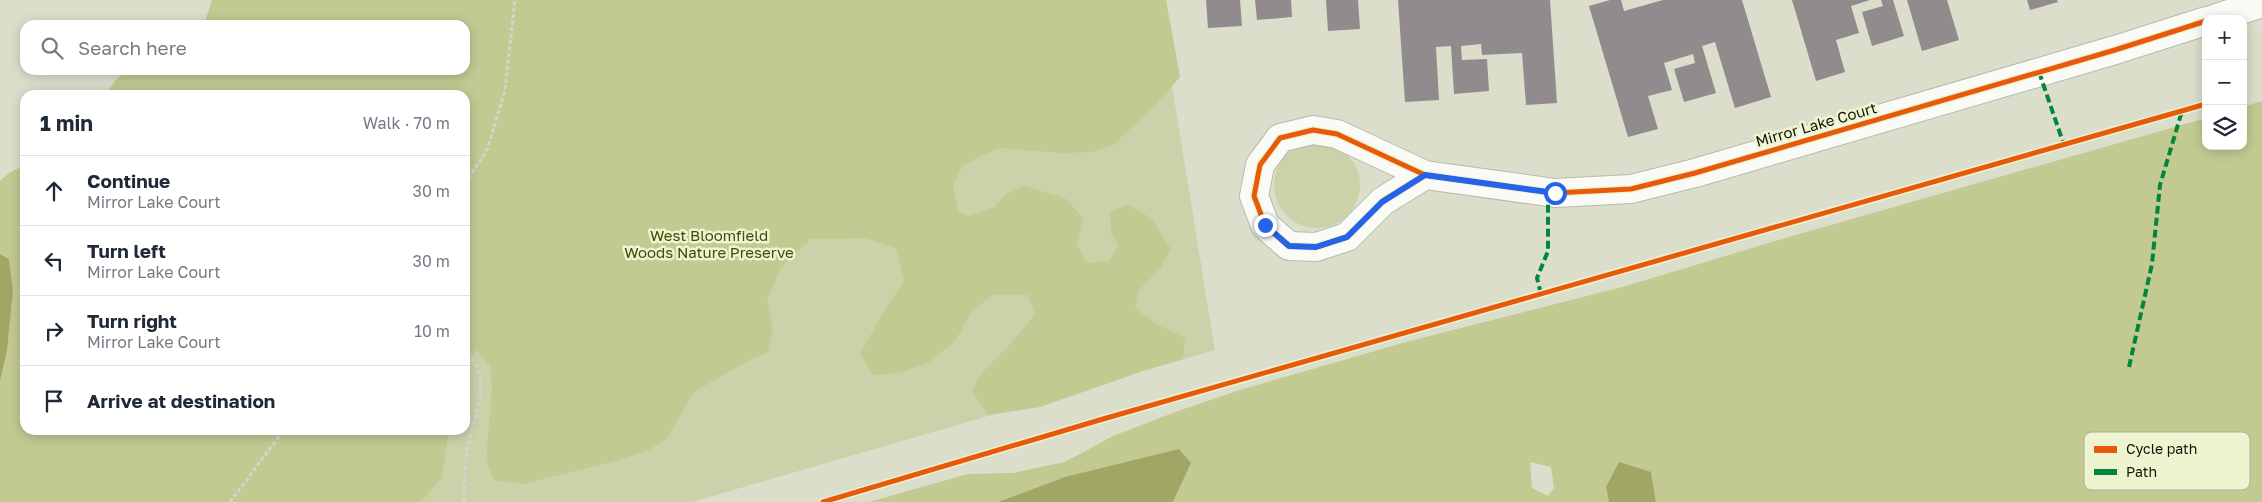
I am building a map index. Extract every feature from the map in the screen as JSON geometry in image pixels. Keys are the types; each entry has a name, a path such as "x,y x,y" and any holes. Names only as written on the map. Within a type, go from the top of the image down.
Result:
{"street":[{"path":"2227,15 2262,4"},
{"name":"Mirror Lake Court","path":"1425,175 1382,202 1347,237 1316,247 1289,246 1265,225 1254,196 1260,165 1280,138 1313,130 1337,134 1425,175 1555,193 1631,189 1696,173 2115,50 2202,22"}],"path":[{"path":"470,176 487,150 506,90 515,0"},
{"path":"464,502 468,448 480,386 477,369 470,358"},
{"path":"230,502 280,435"}],"green space":[{"name":"West Bloomfield Woods Nature Preserve","path":"212,0 1166,0 1180,77 1157,103 1112,146 1091,152 1063,153 998,148 963,165 953,185 958,212 969,216 995,207 1005,195 1024,186 1065,198 1083,218 1077,243 1086,263 1109,261 1119,245 1111,234 1110,211 1128,205 1151,218 1171,249 1159,270 1138,291 1135,308 1158,325 1185,338 1183,359 1040,407 989,415 972,392 984,371 1035,315 1028,295 992,295 971,313 955,341 928,363 899,373 873,375 860,354 884,311 904,281 896,248 864,238 811,239 781,267 767,301 773,329 768,352 749,360 694,392 667,438 649,450 612,462 523,484 494,480 486,459 492,391 490,366 477,350 470,355 470,90 109,90 122,75 470,75 470,20 206,20"},
{"name":"West Bloomfield Woods Nature Preserve","path":"1158,0 1215,350 692,502 0,502 0,228 20,390 20,435 470,435 470,90 465,90 465,75 470,75 470,25"},
{"path":"2262,101 2262,502 1656,502 1651,472 1606,487 1609,502 1173,502 1191,463 1065,477 998,502 869,502 968,474 1013,473 1065,462 1113,436 1243,389 1406,342 1626,286 1782,239 2202,119 2202,150 2247,150 2247,106","holes":["1530,462 1551,467 1554,488 1548,496 1532,488"]},
{"path":"1317,142 1333,145 1341,149 1353,161 1357,169 1360,185 1357,201 1353,209 1341,221 1333,225 1317,228 1301,225 1293,221 1281,209 1277,201 1274,185 1277,169 1281,161 1293,149 1301,145"},
{"path":"20,168 20,435 448,435 442,478 420,502 0,502 0,381 7,350 13,291 9,259 0,254 0,181 9,173"}],"shaded area":[{"path":"0,254 9,259 13,291 7,350 0,381"},
{"path":"1179,449 1191,463 1173,502 998,502 1065,477"},
{"path":"1619,462 1651,472 1656,502 1609,502 1606,487"}],"building":[{"path":"1206,0 1240,0 1242,26 1208,28"},
{"path":"1255,0 1291,0 1292,17 1257,20"},
{"path":"1326,0 1358,0 1360,29 1328,31"},
{"path":"1398,0 1550,0 1557,103 1526,105 1522,53 1482,55 1481,44 1461,46 1462,60 1487,59 1489,91 1454,94 1451,46 1436,47 1439,100 1405,102"},
{"path":"1610,0 1621,0 1624,11 1663,0 1742,0 1771,97 1735,108 1715,42 1702,46 1716,93 1684,102 1674,69 1695,63 1693,54 1664,63 1672,90 1648,96 1658,129 1628,137 1589,6"},
{"path":"1792,0 1870,0 1851,6 1859,33 1836,40 1845,72 1816,81"},
{"path":"1881,0 1893,0 1904,36 1872,46 1862,12 1883,6"},
{"path":"1907,0 1947,0 1959,40 1922,51"},
{"path":"2027,0 2057,0 2058,2 2030,10"}],"marked path":[{"path":"2039,72 2064,145"},
{"path":"2129,367 2152,264 2160,185 2182,111"},
{"path":"1541,294 1537,278 1548,251 1548,192"}],"cycle path":[{"path":"1425,175 1555,193 1631,189 1695,173 2115,50 2202,22"},
{"path":"823,502 1103,419 2202,105"},
{"path":"1313,130 1337,134 1425,175 1383,201 1347,237 1316,247 1289,246 1265,225 1254,196 1260,165 1280,138 1313,130"}],"route":[{"path":"1265,225 1289,246 1316,247 1347,237 1382,202 1425,175 1555,193"}]}
